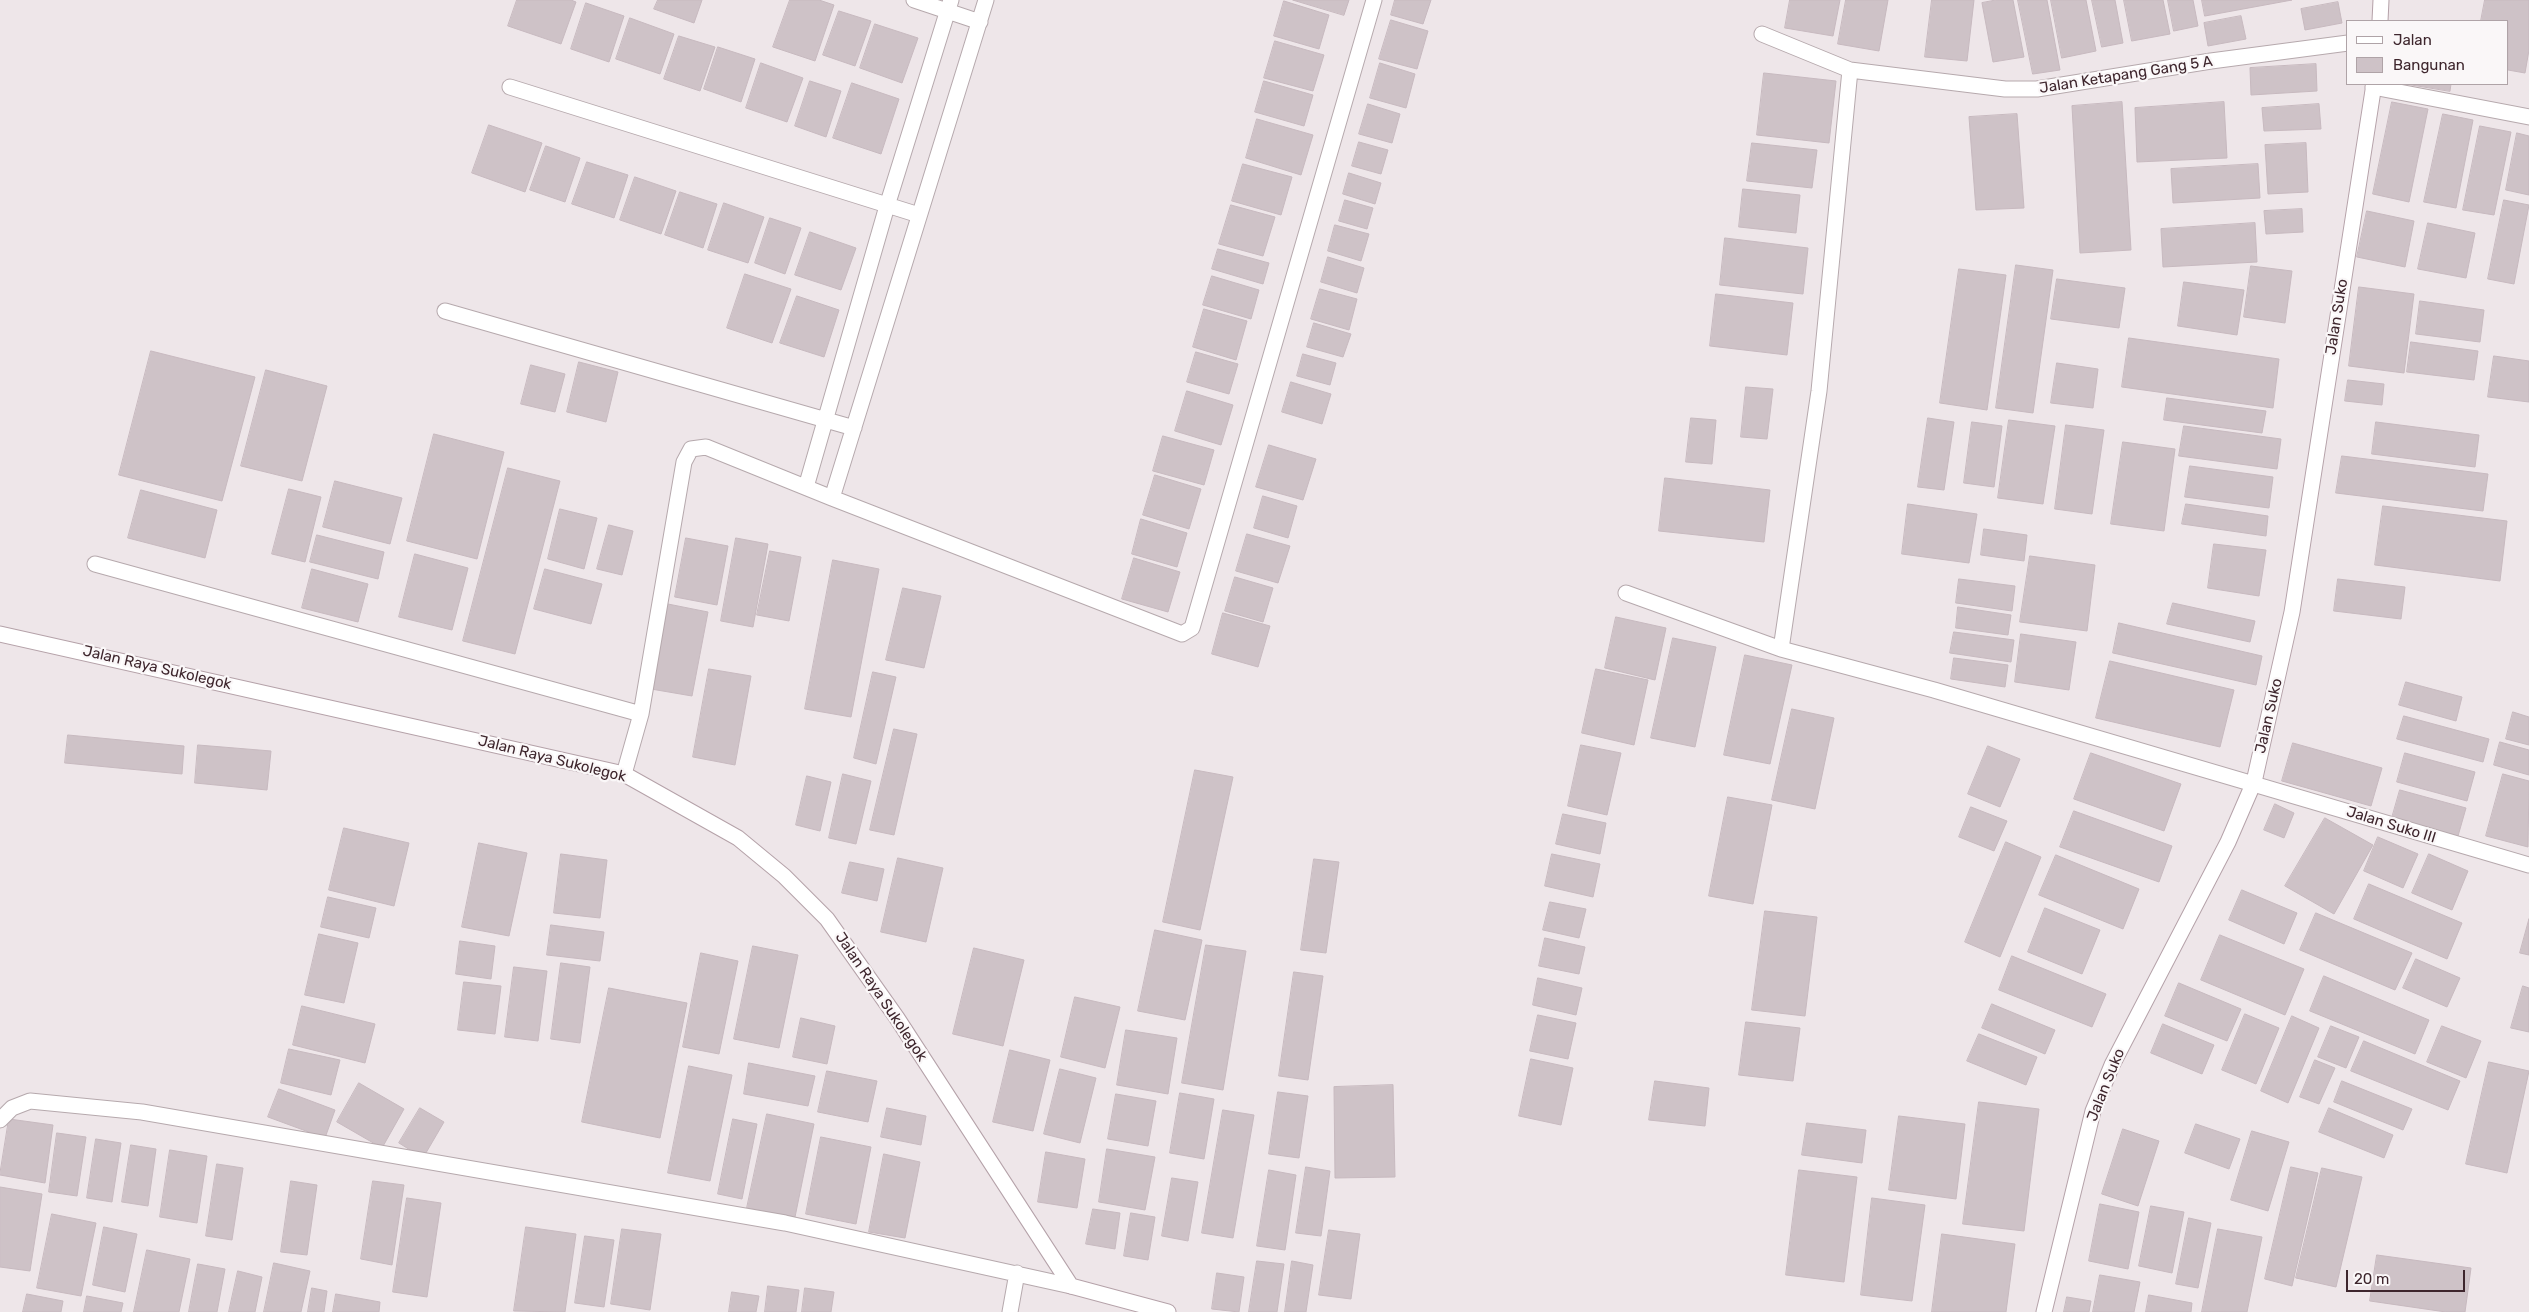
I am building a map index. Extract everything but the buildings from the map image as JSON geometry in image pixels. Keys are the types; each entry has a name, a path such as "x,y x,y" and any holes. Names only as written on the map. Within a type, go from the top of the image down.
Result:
{"street":[{"path":"914,0 949,6 980,22"},
{"path":"832,498 986,0"},
{"path":"624,774 641,714 684,462 691,449 706,446 832,498 1182,634 1189,631 1194,625 1374,0"},
{"path":"2380,20 2381,0"},
{"path":"806,487 887,206 949,6"},
{"name":"Jalan Ketapang Gang 5 A","path":"1762,34 1850,70 2005,89 2038,89 2210,61 2346,43"},
{"path":"1780,650 1819,391 1850,70"},
{"path":"2373,85 2529,117"},
{"name":"Jalan Suko","path":"2044,1312 2092,1111 2116,1056 2228,842 2254,782 2292,612 2373,85"},
{"path":"510,87 919,215"},
{"path":"445,311 854,428"},
{"path":"95,564 641,714"},
{"name":"Jalan Suko III","path":"1626,593 1780,650 1934,690 2254,782 2387,824 2529,865"},
{"name":"Jalan Raya Sukolegok","path":"0,634 624,774 738,838 784,876 828,919 897,1018 1071,1286"},
{"path":"0,1120 12,1108 30,1100 142,1112 785,1223 1017,1273 1168,1312"},
{"path":"1010,1312 1017,1273"}]}
